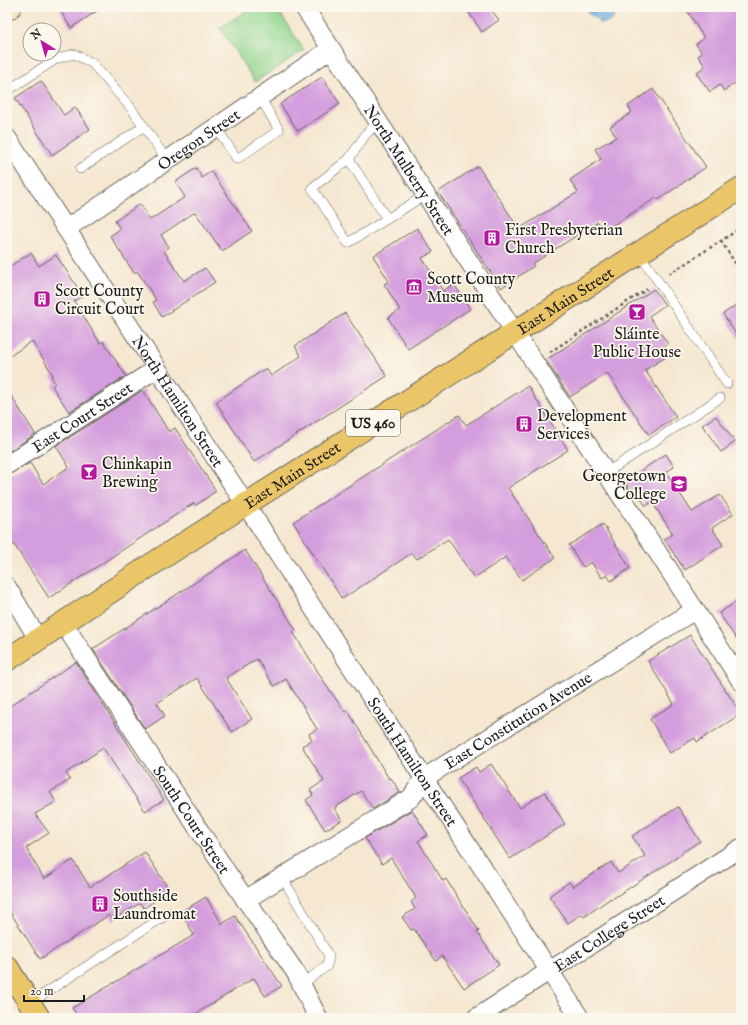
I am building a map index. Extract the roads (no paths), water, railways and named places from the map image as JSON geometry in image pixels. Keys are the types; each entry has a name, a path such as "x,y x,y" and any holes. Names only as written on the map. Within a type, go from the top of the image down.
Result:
{"main road":[{"name":"East Main Street","path":"7,660 247,504 741,188"},
{"path":"9,973 34,1011"}],"street":[{"name":"North Mulberry Street","path":"304,7 514,334 741,681"},
{"name":"Oregon Street","path":"66,229 330,49"},
{"name":"North Hamilton Street","path":"7,138 156,369 247,504"},
{"name":"East Court Street","path":"7,465 156,369"},
{"name":"South Hamilton Street","path":"247,504 580,1018"},
{"path":"7,587 38,639"},
{"name":"East Constitution Avenue","path":"245,900 411,798 424,778 695,610"},
{"name":"South Court Street","path":"64,623 245,900 296,972 318,1018"},
{"name":"East College Street","path":"476,1018 741,848"}],"lane":[{"path":"7,91 56,59 74,54 92,63 131,108 167,160"},
{"path":"216,127 237,159 279,130 260,97"},
{"path":"378,122 366,134 349,159 312,188 348,243 425,195"},
{"path":"80,169 144,126"},
{"path":"349,159 387,219"},
{"path":"7,191 7,196"},
{"path":"639,253 727,384"},
{"path":"606,473 720,398"},
{"path":"282,877 330,956 327,966 302,984"},
{"path":"34,1011 169,913"}],"water":[{"path":"587,7 612,7 615,11 614,17 610,22 599,23 595,17 588,13"}],"place":[{"name":"First Presbyterian Church","path":"492,238"},
{"name":"Scott County Museum","path":"414,287"},
{"name":"Scott County Circuit Court","path":"42,299"},
{"name":"Sláinte Public House","path":"637,312"},
{"name":"Development Services","path":"524,424"},
{"name":"Chinkapin Brewing","path":"89,472"},
{"name":"Georgetown College","path":"679,484"},
{"name":"Southside Laundromat","path":"100,904"}]}
